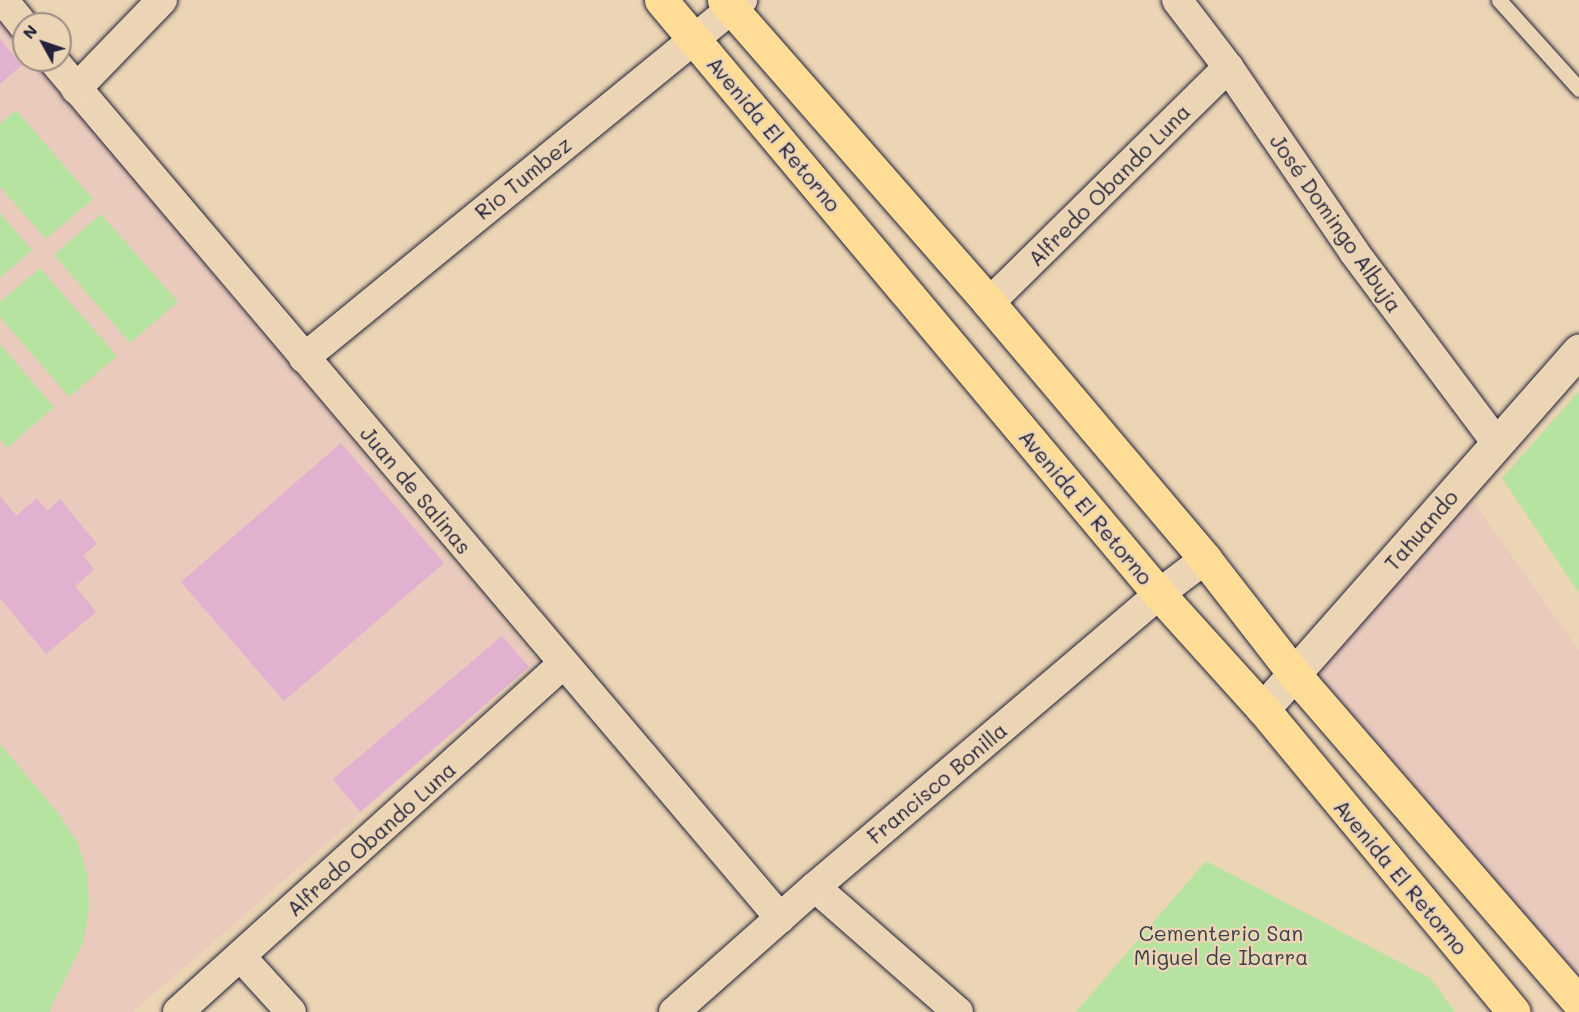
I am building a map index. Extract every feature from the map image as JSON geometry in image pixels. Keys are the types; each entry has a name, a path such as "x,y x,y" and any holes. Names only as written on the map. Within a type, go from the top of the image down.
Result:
{"main road":[{"name":"Avenida El Retorno","path":"662,0 1159,594 1263,710 1514,1012"},
{"path":"733,3 1205,559 1295,675 1579,1002"}],"street":[{"path":"3,0 13,12"},
{"path":"76,89 162,0"},
{"name":"Rio Tumbez","path":"304,358 694,38 733,3"},
{"name":"José Domingo Albuja","path":"1184,3 1354,252 1497,443"},
{"name":"Alfredo Obando Luna","path":"989,303 1228,67"},
{"name":"Juan de Salinas","path":"62,72 780,918"},
{"name":"Tahuando","path":"1263,710 1579,350"},
{"name":"Francisco Bonilla","path":"692,1007 780,918 815,887 1159,594 1205,559"},
{"name":"Alfredo Obando Luna","path":"178,1012 563,664"},
{"path":"815,887 958,1012"},
{"path":"241,957 291,1012"}],"lane":[{"path":"1499,0 1579,89"}],"shaded area":[{"path":"0,21 12,35 12,72 43,72 536,661 133,1012 0,1012"},
{"path":"1468,494 1579,651 1579,984 1309,664"}],"green space":[{"path":"16,110 93,199 46,239 0,187 0,124"},
{"path":"0,213 32,250 0,278"},
{"path":"101,214 178,302 130,343 54,255"},
{"path":"40,268 117,356 69,397 0,317 0,302"},
{"path":"0,344 54,407 7,448 0,439"},
{"path":"1579,391 1579,593 1502,478"},
{"path":"0,744 58,813 78,843 88,876 89,908 83,943 49,1012 0,1012"},
{"name":"Cementerio San Miguel de Ibarra","path":"1206,861 1430,978 1455,1012 1076,1012"}],"building":[{"path":"0,39 12,53 12,72 14,72 0,84"},
{"path":"341,443 444,563 284,701 181,582"},
{"path":"0,496 16,516 37,498 47,511 60,499 97,544 83,555 94,570 75,586 96,612 46,654 0,598"},
{"path":"502,636 529,667 360,812 333,779"}]}
